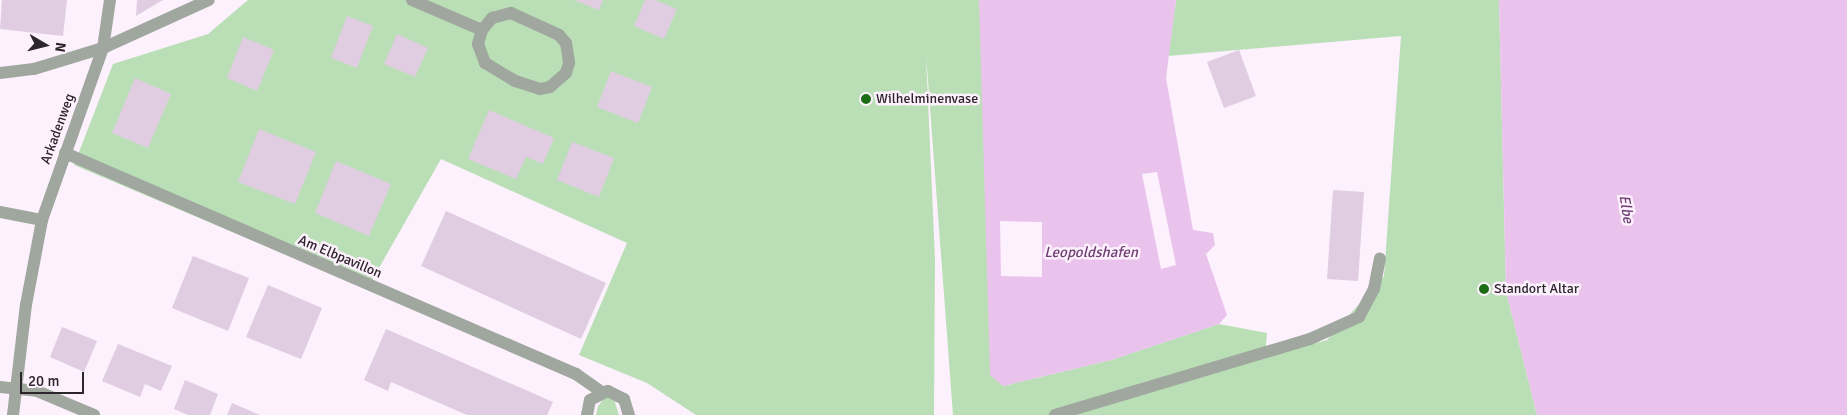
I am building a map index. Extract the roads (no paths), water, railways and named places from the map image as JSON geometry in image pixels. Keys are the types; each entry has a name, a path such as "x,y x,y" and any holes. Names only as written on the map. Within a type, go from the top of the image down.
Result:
{"street":[{"name":"Arkadenweg","path":"13,415 26,305 42,220 104,48 110,0"},
{"path":"0,72 34,69 104,48 209,0"},
{"path":"412,0 482,30"},
{"path":"511,13 559,34 566,43 569,63 566,73 550,87 540,89 492,70 480,54 478,44 482,30 492,18 501,14 511,13"},
{"name":"Am Elbpavillon","path":"65,153 576,374 602,392 620,395 628,406 628,415"},
{"path":"0,212 42,220"},
{"path":"1055,415 1310,338 1359,317 1374,290 1380,259"},
{"path":"0,387 37,391 94,415"},
{"path":"587,415 590,400 602,392"}],"water":[{"name":"Leopoldshafen","path":"979,0 1176,0 1166,78 1193,230 1213,233 1215,245 1206,254 1227,315 1219,324 1111,360 1003,386 990,375"},
{"name":"Elbe","path":"1499,0 1847,0 1847,415 1537,415 1506,291"}],"place":[{"name":"Wilhelminenvase","path":"866,99"},
{"name":"Standort Altar","path":"1484,289"}]}
